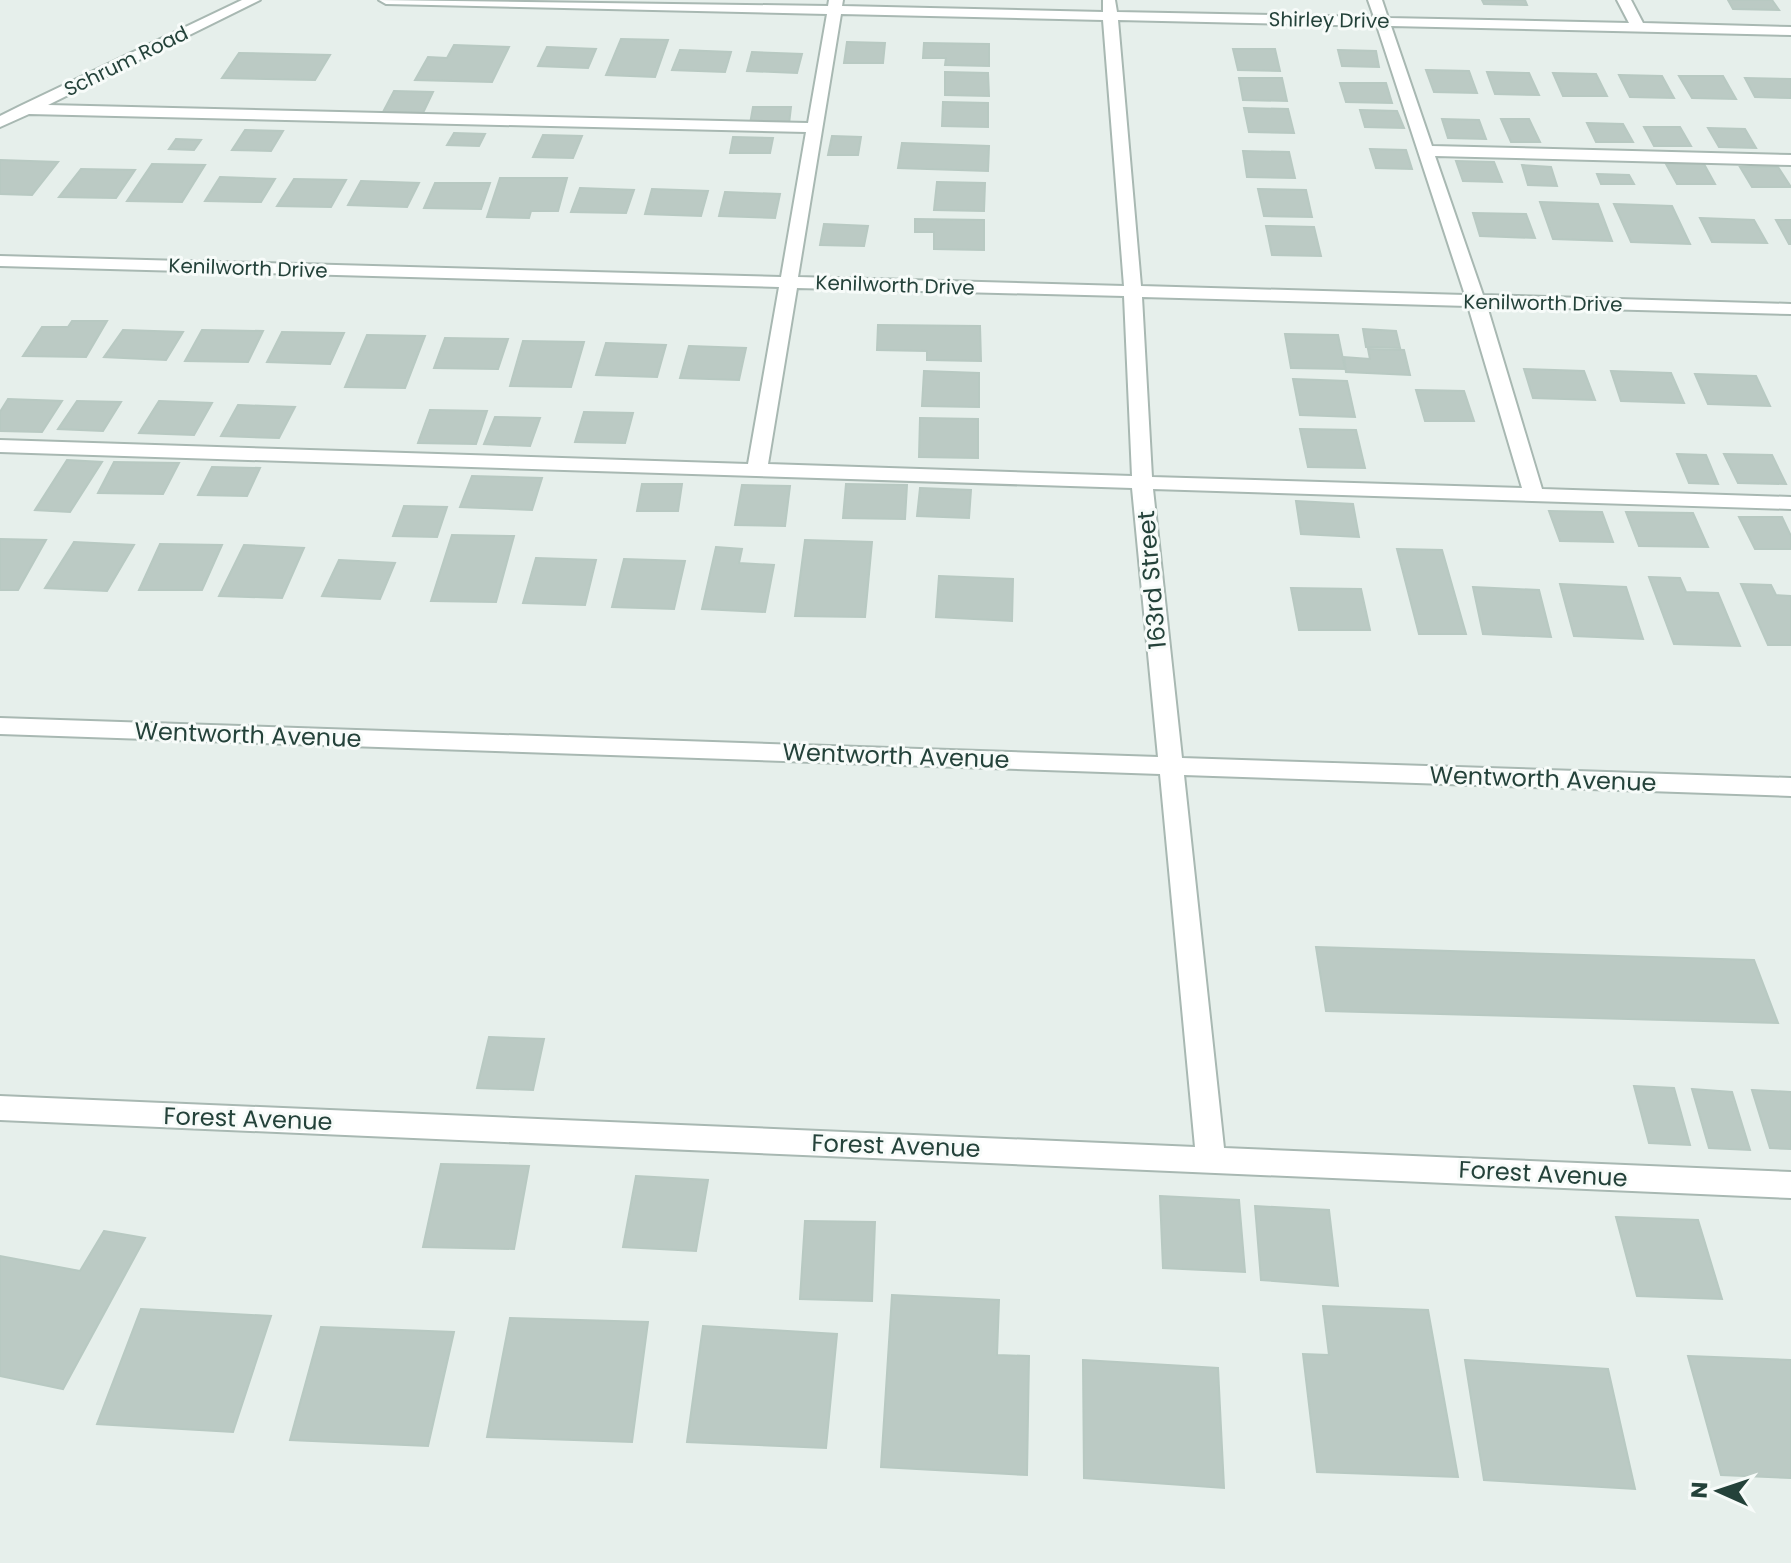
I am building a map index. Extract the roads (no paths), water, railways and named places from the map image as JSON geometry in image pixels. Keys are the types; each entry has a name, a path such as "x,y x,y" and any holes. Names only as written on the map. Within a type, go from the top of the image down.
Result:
{"street":[{"name":"Schrum Road","path":"0,122 253,0"},
{"name":"Shirley Drive","path":"386,0 1110,8 1382,21 1791,31"},
{"path":"1375,0 1476,301 1534,495"},
{"path":"1624,0 1638,27"},
{"path":"757,470 835,5"},
{"name":"163rd Street","path":"1110,8 1133,292 1142,482 1168,766 1211,1159"},
{"path":"25,109 815,128"},
{"path":"1425,151 1791,160"},
{"name":"Kenilworth Drive","path":"0,261 1791,309"},
{"path":"0,446 1791,503"},
{"name":"Wentworth Avenue","path":"0,726 1791,787"},
{"name":"Forest Avenue","path":"0,1108 1791,1185"}]}
